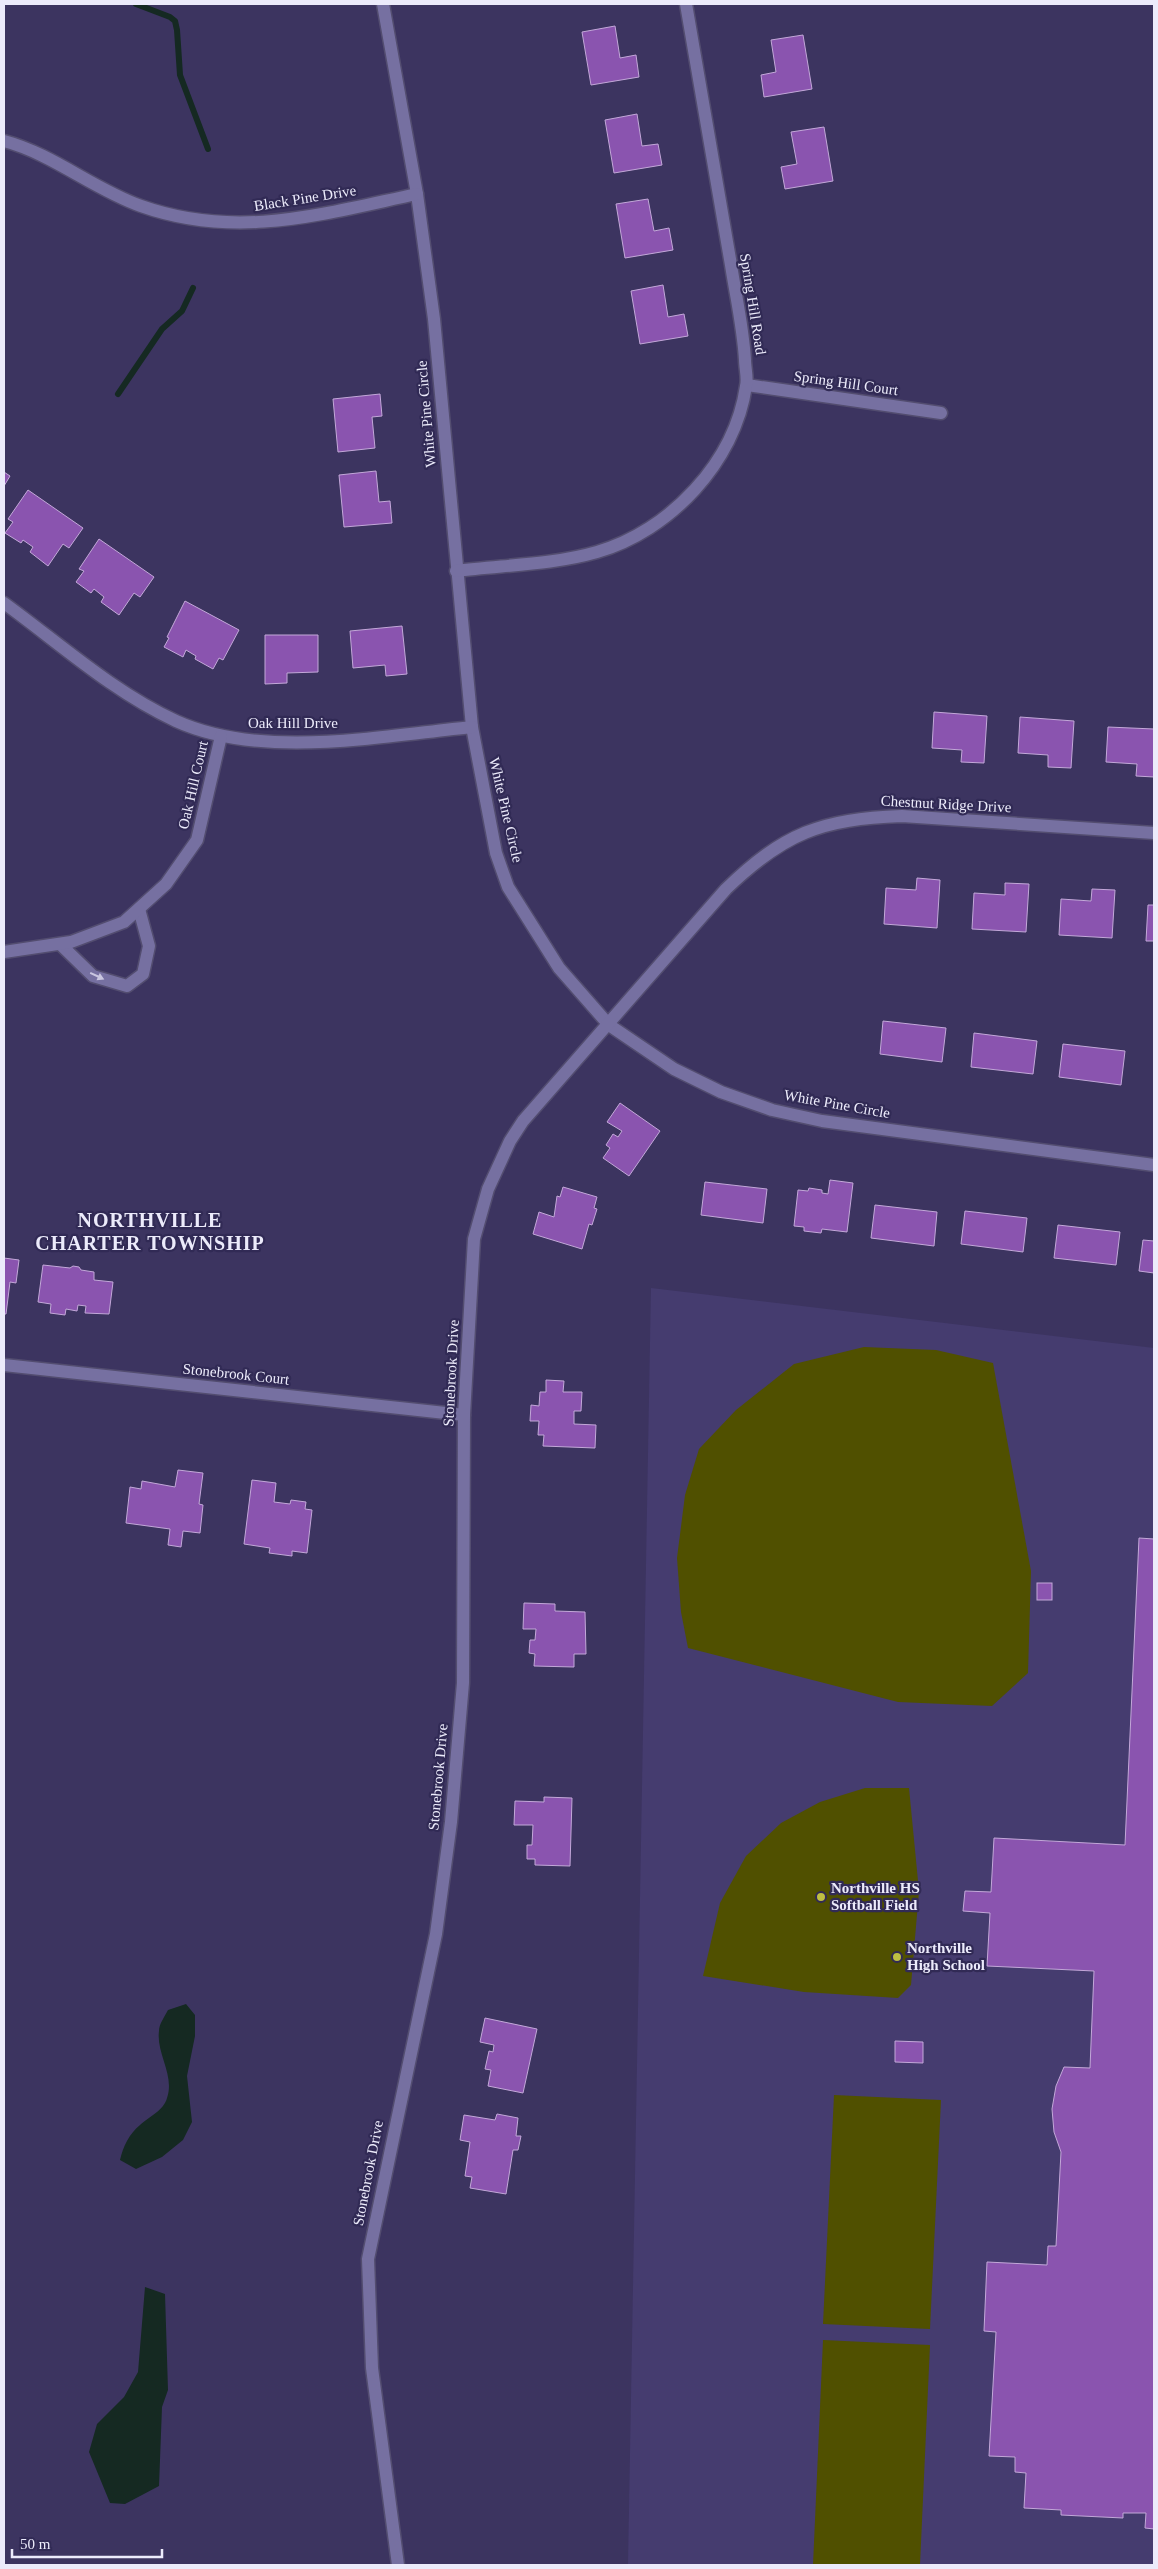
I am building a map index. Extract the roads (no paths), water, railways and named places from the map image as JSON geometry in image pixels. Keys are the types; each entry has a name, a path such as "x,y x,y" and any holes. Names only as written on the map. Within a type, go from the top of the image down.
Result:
{"street":[{"name":"White Pine Circle","path":"383,4 417,194 434,319 472,727 496,853 508,887 559,968 609,1025 674,1068 721,1092 772,1110 822,1121 1154,1165"},
{"name":"Spring Hill Road","path":"456,571 568,558 597,552 633,537 666,515 690,495 710,472 729,439 747,385 742,328 686,4"},
{"name":"Black Pine Drive","path":"4,141 42,156 113,194 141,206 177,216 212,222 252,224 286,221 417,194"},
{"name":"Spring Hill Court","path":"747,385 941,413"},
{"name":"Oak Hill Drive","path":"4,603 136,700 178,722 221,736 248,741 308,742 472,727"},
{"name":"Oak Hill Court","path":"4,952 60,944 124,922 166,884 197,840 221,736"},
{"name":"Chestnut Ridge Drive","path":"609,1025 726,889 755,861 782,843 833,822 863,817 902,816 1154,833"},
{"path":"60,944 93,976 127,986 143,974 149,946 138,909"},
{"name":"Stonebrook Drive","path":"398,2565 372,2368 368,2259 436,1934 451,1822 463,1683 464,1415 474,1239 488,1189 510,1141 523,1121 609,1025"},
{"name":"Stonebrook Court","path":"4,1365 464,1415"}],"waterway":[{"path":"136,4 170,17 175,21 180,75 208,149"},
{"path":"118,394 162,329 182,311 193,288"}],"place":[{"name":"Northville HS Softball Field","path":"821,1897"},
{"name":"Northville High School","path":"897,1957"}],"district":[{"name":"NORTHVILLE CHARTER TOWNSHIP","path":"150,1232"}]}
